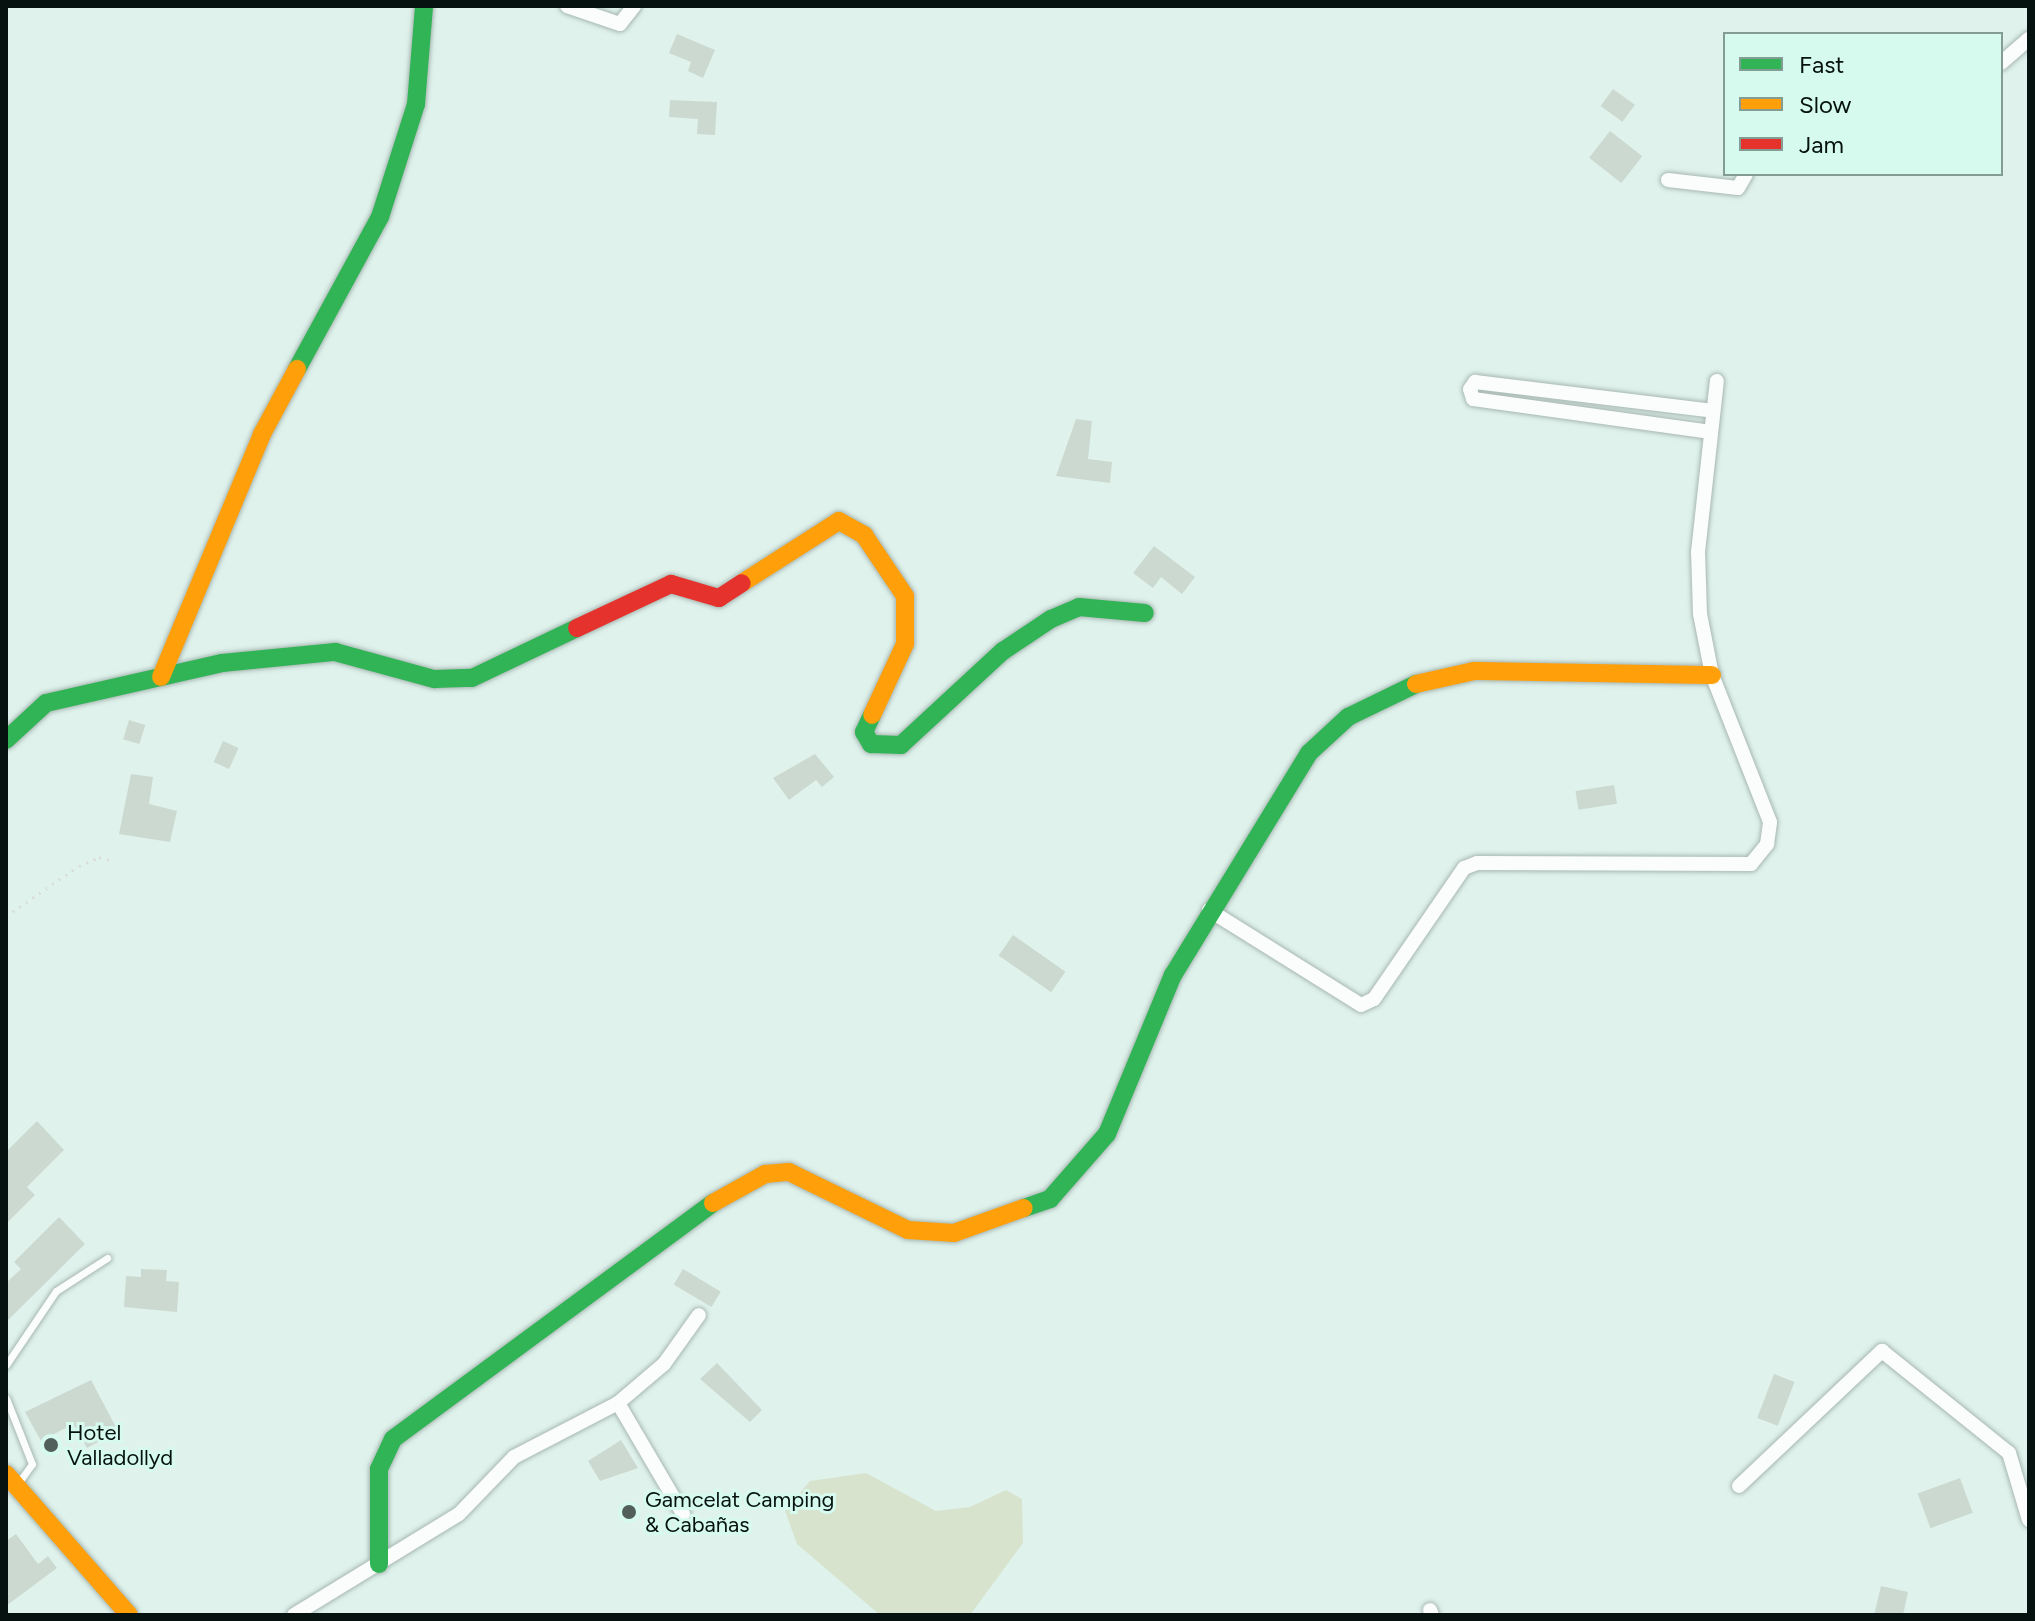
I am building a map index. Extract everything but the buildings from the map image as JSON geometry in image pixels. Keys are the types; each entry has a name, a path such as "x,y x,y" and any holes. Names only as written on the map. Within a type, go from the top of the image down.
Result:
{"street":[{"path":"161,677 262,434 380,217 416,104 424,6"},
{"path":"567,6 620,24 634,6"},
{"path":"2003,61 2029,39"},
{"path":"1668,180 1738,188 1745,176"},
{"path":"1209,910 1361,1005 1374,999 1464,868 1477,863 1751,864 1767,844 1770,822 1712,675 1700,614 1698,552 1717,381"},
{"path":"1711,432 1473,399 1470,389 1475,382 1713,411"},
{"path":"6,740 46,703 222,663 335,652 434,679 472,678 671,584 719,598 839,521 864,535 905,596 905,644 864,732 871,744 884,747 901,745 982,670 1051,619 1079,607 1145,613"},
{"path":"379,1564 379,1469 393,1439 727,1193 765,1174 789,1172 908,1230 954,1233 1050,1199 1107,1134 1173,975 1209,910 1309,753 1348,717 1396,689 1474,671 1712,675"},
{"path":"294,1615 459,1514 514,1457 618,1403 664,1364 699,1315"},
{"path":"1739,1486 1882,1351 2009,1453 2029,1520"},
{"path":"618,1403 683,1514"},
{"path":"12,1479 129,1615"}],"lane":[{"path":"6,1365 56,1291 107,1258"},
{"path":"6,1398 32,1464 12,1479"}],"path":[{"path":"6,916 79,866 99,857 115,861"}],"green space":[{"path":"866,1473 936,1511 970,1507 1006,1490 1022,1499 1023,1543 970,1615 880,1615 797,1544 785,1511 810,1481"}],"traffic: fast":[{"path":"297,369 380,217 416,104 424,6"},
{"path":"872,715 864,732 871,744 901,745 1003,651 1051,619 1079,607 1145,613"},
{"path":"6,740 46,703 222,663 335,652 434,679 472,678 577,628"},
{"path":"1024,1208 1050,1199 1107,1134 1173,975 1309,753 1348,717 1416,684"},
{"path":"379,1564 379,1469 393,1439 713,1203"}],"traffic: slow":[{"path":"161,677 262,434 297,369"},
{"path":"742,583 839,521 864,535 905,596 905,644 872,715"},
{"path":"1416,684 1474,671 1712,675"},
{"path":"713,1203 765,1174 789,1172 908,1230 954,1233 1024,1208"},
{"path":"6,1474 129,1615"}],"traffic: jam":[{"path":"577,628 671,584 719,598 742,583"}],"place":[{"name":"Hotel Valladollyd","path":"51,1445"},
{"name":"Gamcelat Camping & Cabañas","path":"629,1512"}]}
